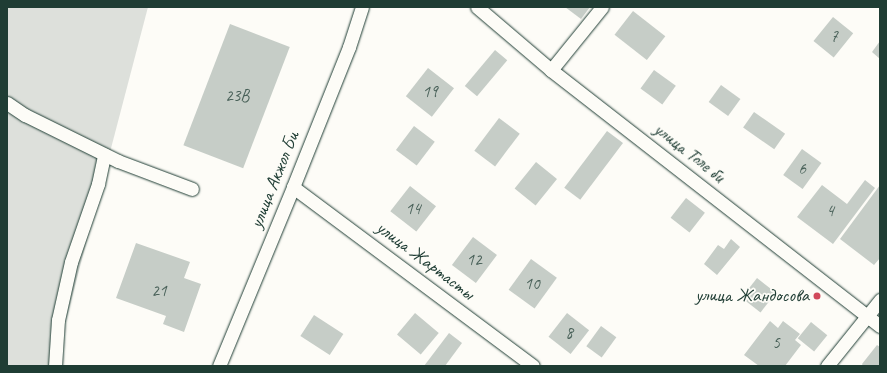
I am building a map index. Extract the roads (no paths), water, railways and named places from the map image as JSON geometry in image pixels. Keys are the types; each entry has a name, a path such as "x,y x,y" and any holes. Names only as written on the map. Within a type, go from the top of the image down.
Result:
{"street":[{"name":"улица Акжол Би","path":"219,366 294,187 349,47 362,7"},
{"name":"улица Толе би","path":"477,7 552,70 880,326"},
{"path":"552,70 602,7"},
{"path":"7,103 25,115 104,155 156,177 192,189"},
{"path":"55,366 58,320 71,262 98,184 104,155"},
{"name":"улица Жартасты","path":"294,187 533,366"},
{"path":"827,366 880,300"}],"place":[{"name":"улица Жандосова","path":"817,296"}]}
